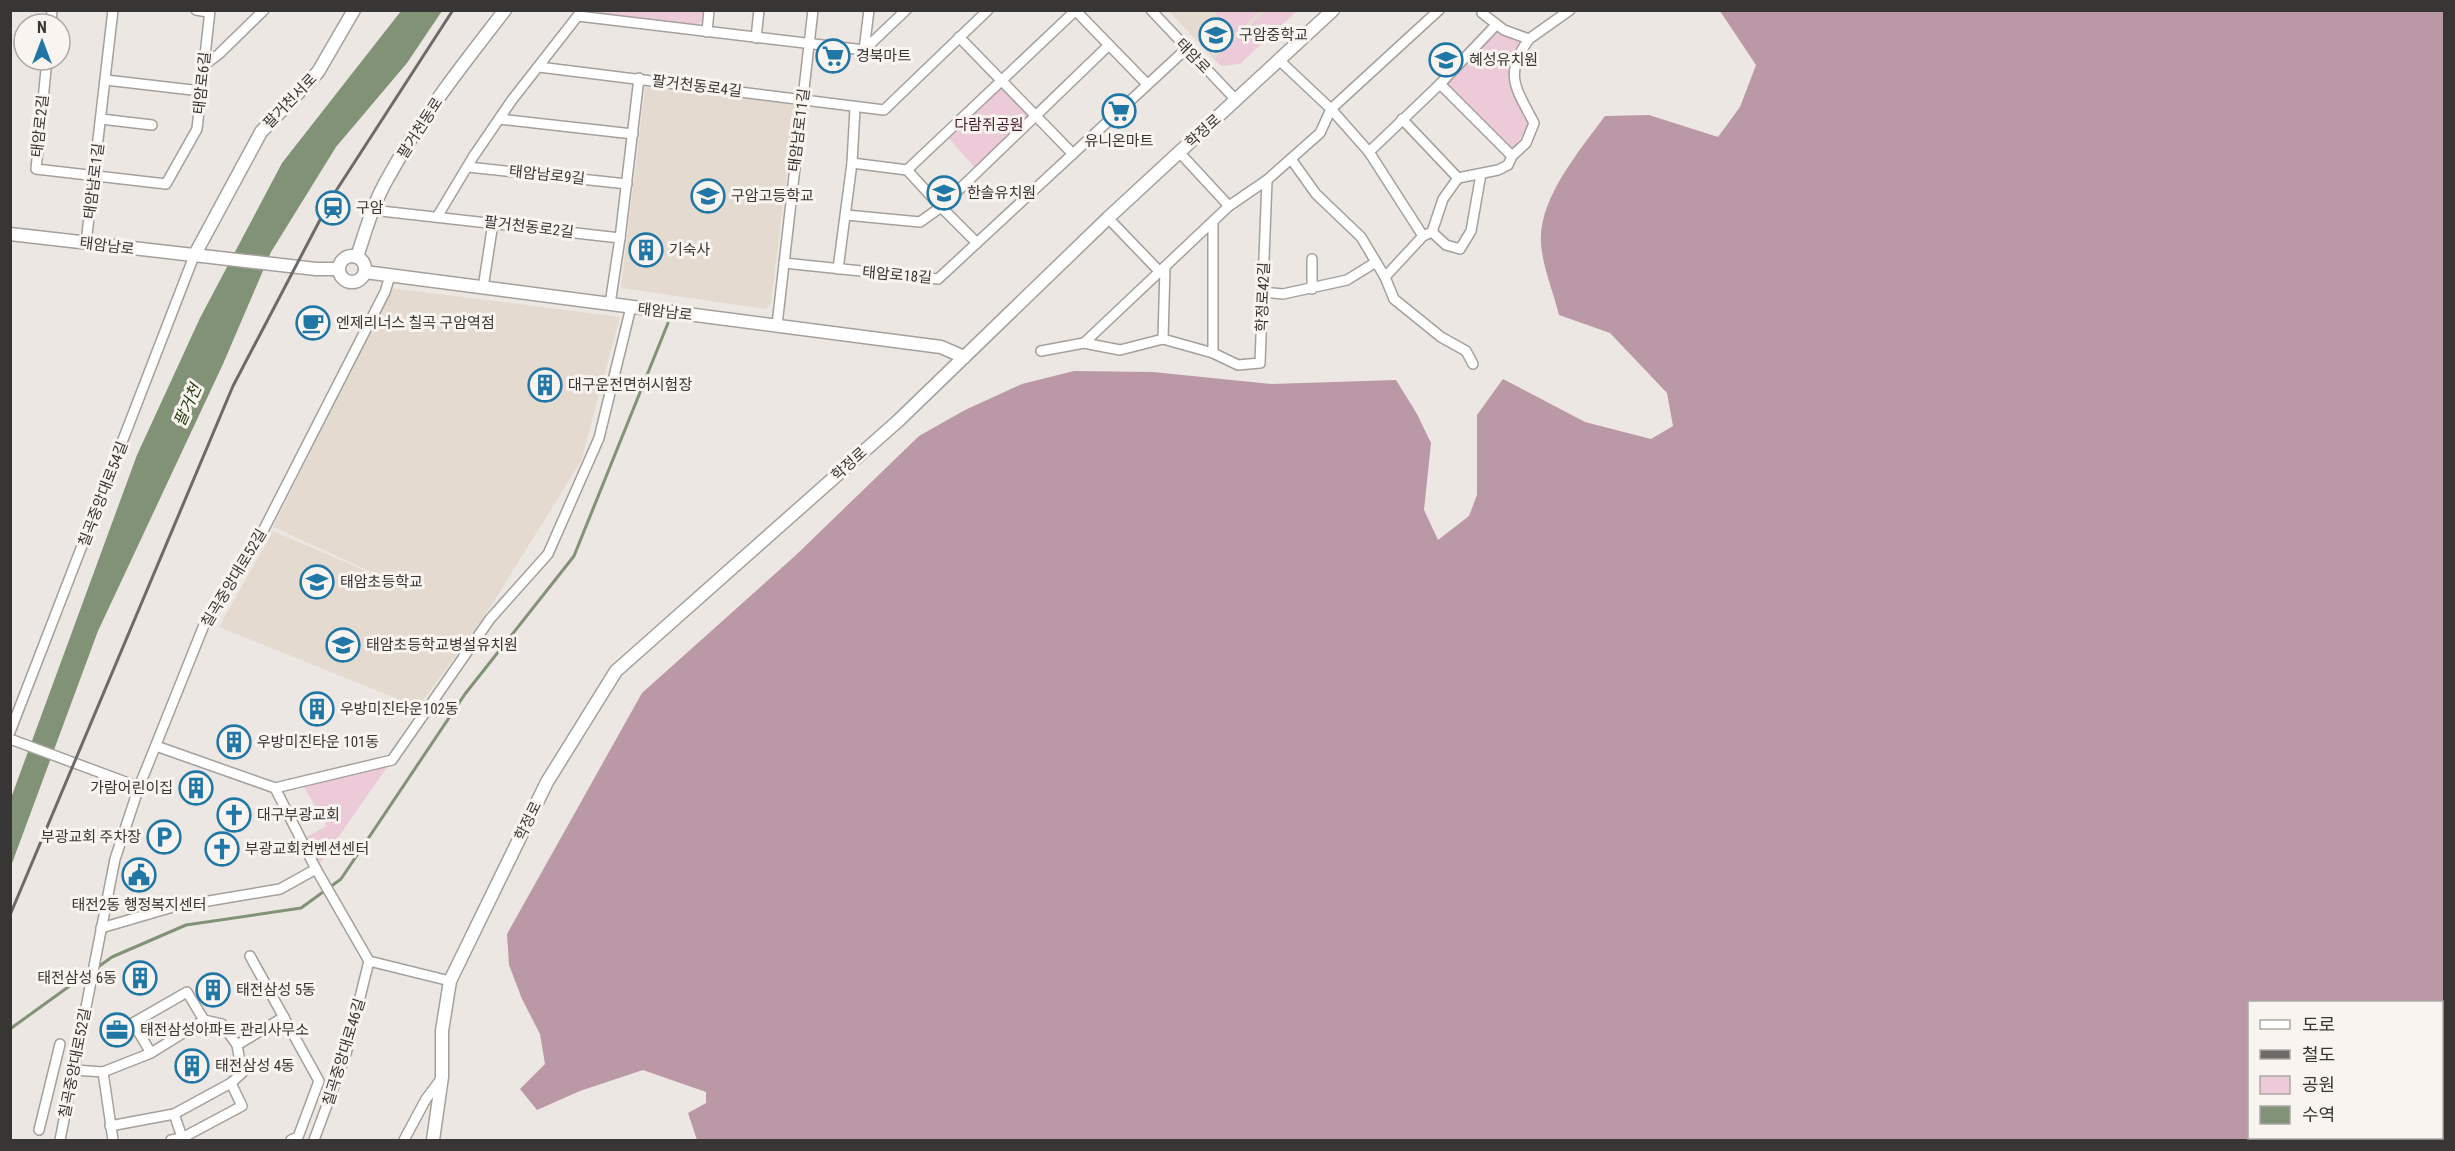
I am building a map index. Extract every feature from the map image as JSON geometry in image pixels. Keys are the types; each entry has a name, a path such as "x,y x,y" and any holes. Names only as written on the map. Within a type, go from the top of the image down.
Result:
{"main road":[{"name":"팔거천서로","path":"199,256 261,132 318,72 354,10"},
{"name":"팔거천동로","path":"357,257 372,210 389,176 460,68 505,10"},
{"name":"학정로","path":"433,1140 442,1077 442,1031 450,981 547,782 616,671 898,421 1108,218 1333,10"},
{"name":"태암남로","path":"10,234 316,269 338,269"},
{"path":"345,257 357,257 364,264 365,272 360,279 348,282 341,277 338,269 345,257"},
{"name":"태암남로","path":"365,272 940,347 964,357"}],"street":[{"name":"태암남로1길","path":"86,243 113,10"},
{"path":"196,10 209,11"},
{"path":"203,66 219,54 264,10"},
{"path":"707,32 709,10"},
{"path":"756,38 759,10"},
{"name":"태암남로11길","path":"777,326 813,10"},
{"path":"864,50 868,10"},
{"path":"864,50 906,10"},
{"name":"팔거천동로4길","path":"539,67 884,110 988,10"},
{"name":"태암로","path":"1151,10 1236,100"},
{"path":"1041,351 1084,343 1229,206 1267,180 1320,133 1331,109 1439,10"},
{"path":"1385,277 1427,234 1443,199 1458,178 1498,170 1508,165 1512,156 1526,143 1534,123 1513,83 1515,65 1520,51 1529,39 1569,10"},
{"name":"태암로6길","path":"94,175 166,184 197,129 209,11"},
{"path":"907,170 1075,11 1147,84"},
{"path":"1482,12 1496,25 1529,39"},
{"path":"437,217 499,119 580,13 707,32 864,50"},
{"path":"1369,152 1440,84 1496,25"},
{"path":"959,37 1073,154"},
{"path":"846,215 920,222 941,207 1109,45"},
{"name":"태암로18길","path":"784,263 938,279 1186,49"},
{"path":"1280,61 1331,109 1369,152 1427,234 1446,245 1461,249 1472,231 1481,174"},
{"name":"태암로2길","path":"46,72 36,169 94,175"},
{"path":"610,304 639,78"},
{"path":"106,80 201,91"},
{"path":"1440,84 1512,156"},
{"path":"838,269 852,164 855,108"},
{"path":"101,119 152,125"},
{"path":"499,119 633,134"},
{"path":"1402,119 1458,178"},
{"path":"1179,152 1229,206"},
{"path":"1291,159 1316,194 1361,237 1385,277 1394,299 1441,337 1466,351 1473,364"},
{"path":"852,164 907,170 977,243"},
{"name":"태암남로9길","path":"468,167 627,184"},
{"name":"학정로42길","path":"1084,343 1120,350 1163,339 1213,353 1238,365 1260,363 1267,180"},
{"name":"팔거천동로2길","path":"372,210 620,238"},
{"path":"1108,218 1163,270 1163,339"},
{"path":"1213,222 1213,353"},
{"path":"483,288 493,223"},
{"name":"칠곡중앙대로54길","path":"10,732 199,256"},
{"path":"1312,259 1312,289"},
{"path":"1263,292 1283,294 1347,280 1376,262"},
{"name":"칠곡중앙대로52길","path":"60,1140 115,859 139,787 204,625 264,529 386,292 390,276"},
{"path":"156,746 274,788 392,760 489,620 548,554 599,438 631,307"},
{"path":"14,740 139,787"},
{"path":"274,788 369,962 450,981"},
{"path":"101,928 173,907 280,889 316,868"},
{"path":"250,956 319,1081 298,1137 291,1140"},
{"name":"칠곡중앙대로46길","path":"314,1140 346,1054 369,962"},
{"path":"151,1053 133,1023 187,992 204,1020"},
{"path":"237,1045 284,1017"},
{"path":"74,1070 103,1072 151,1053 204,1020 222,1024 237,1045 242,1073 231,1083 174,1114 110,1126"},
{"path":"39,1130 60,1044"},
{"path":"103,1072 113,1140"},
{"path":"404,1140 426,1099 442,1077"},
{"path":"52,1080 71,1084"},
{"path":"171,1140 182,1139 242,1106 231,1083"},
{"path":"174,1114 182,1139"}],"shaded area":[{"name":"구암중학교","path":"1169,11 1265,11 1214,59"},
{"path":"1720,11 2444,11 2444,1140 697,1140 688,1113 706,1103 706,1092 643,1070 580,1091 537,1110 520,1089 545,1064 540,1034 522,999 509,965 507,934 642,693 796,555 919,436 965,410 1022,384 1074,371 1153,372 1271,384 1396,380 1417,414 1431,443 1424,510 1438,540 1469,516 1477,495 1477,415 1503,379 1585,422 1651,439 1673,426 1667,393 1610,333 1559,315 1544,261 1541,243 1542,226 1546,209 1562,176 1605,116 1649,115 1718,137 1740,107 1756,65"},
{"name":"구암고등학교","path":"645,87 795,104 771,303 766,309 621,288"},
{"name":"대구운전면허시험장","path":"391,288 620,317 581,461 481,622 418,707 219,627 273,531 422,595 273,527"}],"green space":[{"path":"593,11 705,11 704,20 695,26 597,15"},
{"path":"1213,11 1260,11 1234,34"},
{"path":"1265,11 1297,11 1240,64 1221,66 1214,59"},
{"path":"1496,30 1526,41 1515,65 1531,122 1512,152 1444,84"},
{"name":"다람쥐공원","path":"1000,85 1031,115 976,169 947,136"},
{"path":"392,760 316,869 301,840 327,826 301,782"}],"water":[{"name":"팔거천","path":"401,11 442,11 407,63 336,147 271,252 223,364 98,631 11,866 11,798 137,455 200,318 282,163"}],"waterway":[{"path":"98,967 112,957 186,925 301,908 341,879 465,694 574,556 668,323"},
{"path":"10,1029 89,972"}],"railway":[{"path":"10,915 233,386 332,197 453,10"}],"place":[{"name":"구암중학교","path":"1216,35"},
{"name":"경북마트","path":"833,56"},
{"name":"혜성유치원","path":"1446,60"},
{"name":"유니온마트","path":"1119,111"},
{"name":"한솔유치원","path":"944,193"},
{"name":"구암고등학교","path":"708,196"},
{"name":"구암","path":"333,208"},
{"name":"기숙사","path":"646,250"},
{"name":"엔제리너스 칠곡 구암역점","path":"313,323"},
{"name":"대구운전면허시험장","path":"545,385"},
{"name":"태암초등학교","path":"317,582"},
{"name":"태암초등학교병설유치원","path":"343,645"},
{"name":"우방미진타운102동","path":"317,709"},
{"name":"우방미진타운 101동","path":"234,742"},
{"name":"가람어린이집","path":"196,788"},
{"name":"대구부광교회","path":"234,815"},
{"name":"부광교회 주차장","path":"164,837"},
{"name":"부광교회컨벤션센터","path":"222,849"},
{"name":"태전2동 행정복지센터","path":"139,875"},
{"name":"태전삼성 6동","path":"140,978"},
{"name":"태전삼성 5동","path":"213,990"},
{"name":"태전삼성아파트 관리사무소","path":"117,1030"},
{"name":"태전삼성 4동","path":"192,1066"}]}
